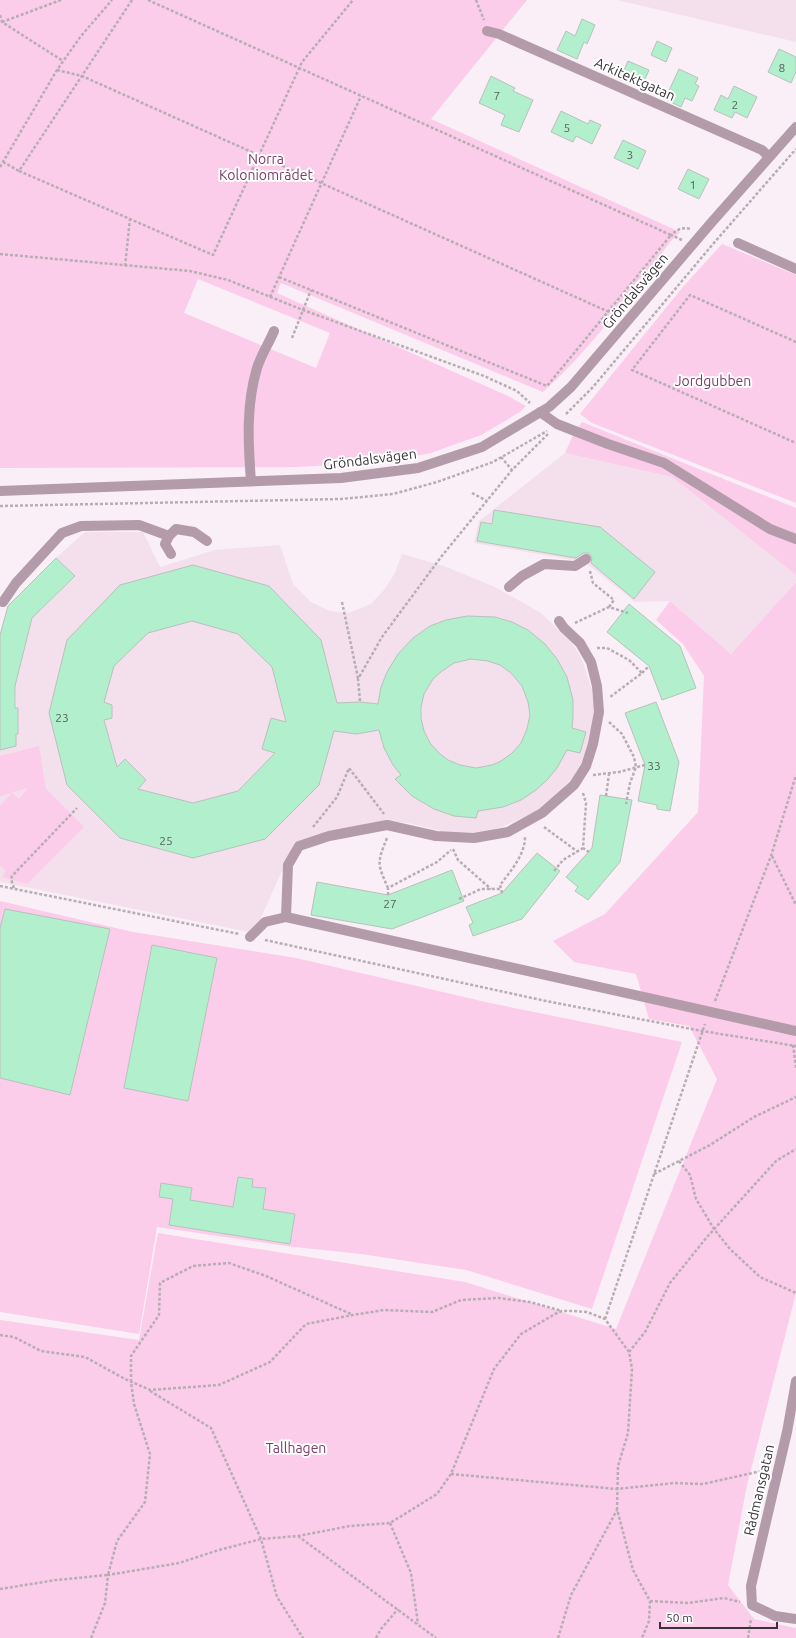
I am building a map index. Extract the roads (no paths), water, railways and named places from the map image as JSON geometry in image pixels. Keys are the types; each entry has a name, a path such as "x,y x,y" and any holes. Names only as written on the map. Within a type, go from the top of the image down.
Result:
{"street":[{"name":"Arkitektgatan","path":"487,30 762,150 768,157"},
{"name":"Gröndalsvägen","path":"0,491 341,478 418,468 482,447 540,412 572,387 711,223 796,127"},
{"path":"738,243 796,269"},
{"path":"251,481 248,431 251,396 257,367 274,331"},
{"path":"540,412 557,424 608,444 664,463 770,529 796,539"},
{"path":"3,602 16,583 62,533 80,526 139,524 169,536"},
{"path":"171,554 166,544 169,536 176,529 194,532 207,541"},
{"path":"509,586 522,576 544,564 575,566 586,559"},
{"path":"286,917 288,865 299,846 329,836 387,825 436,836 474,838 508,832 542,813 574,785 593,744 599,709 597,686 591,662 580,642 561,624"},
{"path":"250,937 265,922 286,917 796,1031"},
{"name":"Rådmansgatan","path":"796,1381 792,1433 778,1469 751,1586 752,1605 775,1616 796,1619"}],"park label":[{"name":"Norra Koloniområdet","path":"266,168"},
{"name":"Jordgubben","path":"713,381"},
{"name":"Tallhagen","path":"296,1448"}]}
